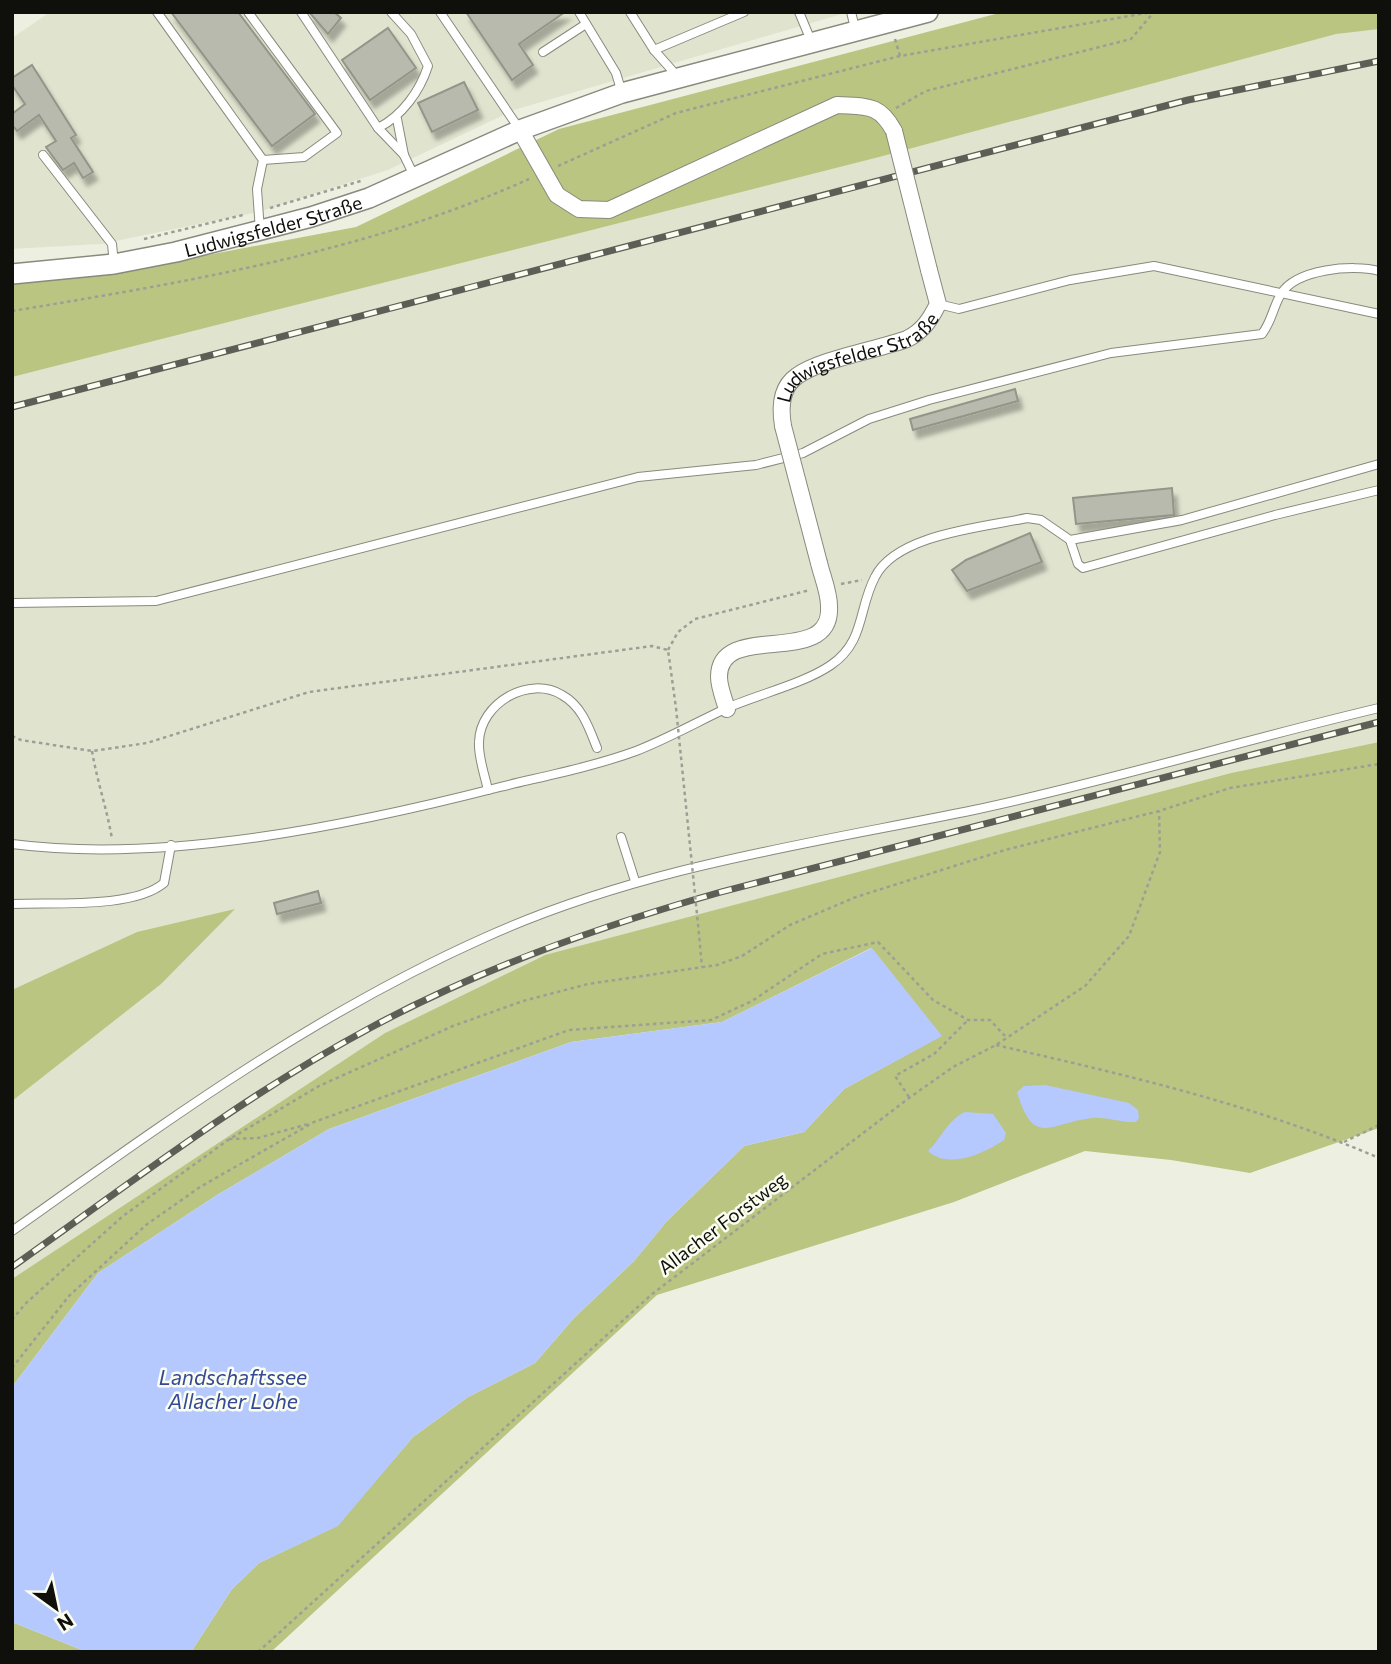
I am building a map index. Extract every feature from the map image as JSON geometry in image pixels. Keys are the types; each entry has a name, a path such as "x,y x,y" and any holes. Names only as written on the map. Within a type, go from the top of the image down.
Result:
{"street":[{"name":"Ludwigsfelder Straße","path":"12,274 114,264 260,231 369,198 520,130 622,93 928,12"},
{"path":"520,130 557,195 579,209 609,210 837,105 870,107 885,114"},
{"name":"Ludwigsfelder Straße","path":"727,709 719,680 719,669 726,658 745,647 793,643 819,631 829,606 831,585 819,563 783,426 781,410 784,394 795,376 819,365 874,351 917,334 928,323 937,304 894,131 885,114"}],"lane":[{"path":"157,12 263,160 257,189 260,231"},
{"path":"248,12 337,133 304,157 263,160"},
{"path":"300,12 378,128 404,155"},
{"path":"378,128 397,119 423,83 428,66 411,34 391,12"},
{"path":"440,12 520,130"},
{"path":"579,12 616,73 622,93"},
{"path":"630,12 654,50 678,77"},
{"path":"654,50 744,12"},
{"path":"799,12 812,43"},
{"path":"850,12 856,32"},
{"path":"543,52 586,24"},
{"path":"397,119 404,155 415,178"},
{"path":"43,155 112,244 114,264"},
{"path":"937,304 959,309 1070,281 1154,266 1379,314"},
{"path":"12,603 156,601 638,477 756,465 803,453 869,419 929,400 1111,354 1262,334 1270,324 1281,293 1296,278 1362,266 1379,271"},
{"path":"1070,540 1182,520 1379,464"},
{"path":"12,844 61,849 171,845 374,816 488,790 636,751 830,666 846,652 863,622 874,578 893,557 938,536 1027,518 1041,520 1070,540 1078,565 1083,568 1275,515 1379,491"},
{"path":"488,790 479,741 485,723 488,715 502,699 523,690 545,687 564,695 587,722 597,748"},
{"path":"12,1231 230,1077 356,999 488,936 635,881 1075,787 1379,708"},
{"path":"621,838 635,881"},
{"path":"12,904 114,899 153,892 164,883 171,845"}],"path":[{"path":"885,114 926,91 1131,38 1153,12"},
{"path":"12,311 154,287 315,253 473,204 676,113 900,56 1153,12"},
{"path":"702,967 677,708 667,650 678,632 695,619 859,580"},
{"path":"12,736 21,740 92,751 148,743 309,692 581,653 652,646 667,650"},
{"path":"92,751 95,771 106,798 113,847"},
{"path":"12,1320 25,1304 124,1216 228,1140 319,1086 453,1026 523,1001 588,984 702,967 741,956 790,925 856,897 1005,850 1159,811 1230,788 1379,764"},
{"name":"Allacher Forstweg","path":"258,1652 651,1295 953,1066 996,1045 1005,1036 1085,986 1129,936 1160,852 1159,811"},
{"path":"228,1140 258,1138 314,1122 569,1030 710,1020 751,1001 822,954 878,942 933,1000 968,1020 990,1020 1005,1036"},
{"path":"909,1098 895,1076 934,1054 968,1020"},
{"path":"996,1045 1216,1099 1379,1158"},
{"path":"12,1368 69,1296 146,1225 200,1187 314,1122"},
{"path":"1343,1143 1379,1125"}],"shaded area":[{"path":"50,12 849,12 514,110 388,170 258,212 101,244 12,249 12,38"},
{"path":"1379,13 1379,742 1231,773 540,957 385,1033 62,1246 12,1285 12,357"}],"green space":[{"path":"1003,12 1379,12 1379,29 1336,34 879,157 12,377 12,284 112,273 356,227 559,129"},
{"path":"1379,742 1379,1128 1250,1173 1171,1160 1085,1151 954,1202 657,1295 271,1652 191,1652 232,1589 259,1563 337,1526 413,1437 468,1397 535,1363 574,1318 634,1261 667,1221 744,1146 804,1132 844,1089 941,1036 871,948 722,1022 571,1042 329,1129 217,1195 98,1273 12,1387 12,1279 385,1033 545,955 1231,773"},
{"path":"235,909 161,984 12,1101 12,990 137,932"},
{"path":"12,1622 87,1652 12,1652"}],"water":[{"name":"Landschaftssee Allacher Lohe","path":"872,948 942,1036 844,1089 804,1132 744,1146 667,1221 634,1261 574,1318 535,1363 468,1397 413,1437 338,1526 259,1563 232,1589 191,1652 87,1652 12,1622 12,1387 98,1273 217,1195 329,1129 571,1042 722,1022"},
{"path":"1045,1085 1129,1103 1138,1110 1139,1118 1136,1122 1097,1118 1054,1127 1037,1126 1023,1109 1017,1092 1024,1086"},
{"path":"965,1112 993,1114 1006,1133 1004,1140 966,1158 946,1159 936,1157 928,1151 949,1124"}],"building":[{"path":"171,12 238,12 315,114 272,146"},
{"path":"309,12 334,12 341,18 328,34"},
{"path":"466,12 565,12 519,44 533,65 512,80"},
{"path":"388,28 416,68 370,100 342,60"},
{"path":"32,65 76,135 71,138 93,172 83,178 74,163 63,170 48,150 46,147 56,141 39,115 17,131 12,125 12,114 25,104 12,85 12,78"},
{"path":"464,82 478,110 432,132 418,103"},
{"path":"1015,389 1018,401 913,430 910,419"},
{"path":"1172,488 1174,515 1076,524 1073,498"},
{"path":"1030,533 1042,562 967,591 952,570 966,560"},
{"path":"318,891 321,903 277,914 274,903"}],"railway":[{"path":"12,407 1188,100 1379,61"},
{"path":"12,1267 187,1142 323,1054 412,1006 542,950 721,892 1379,722"}]}
